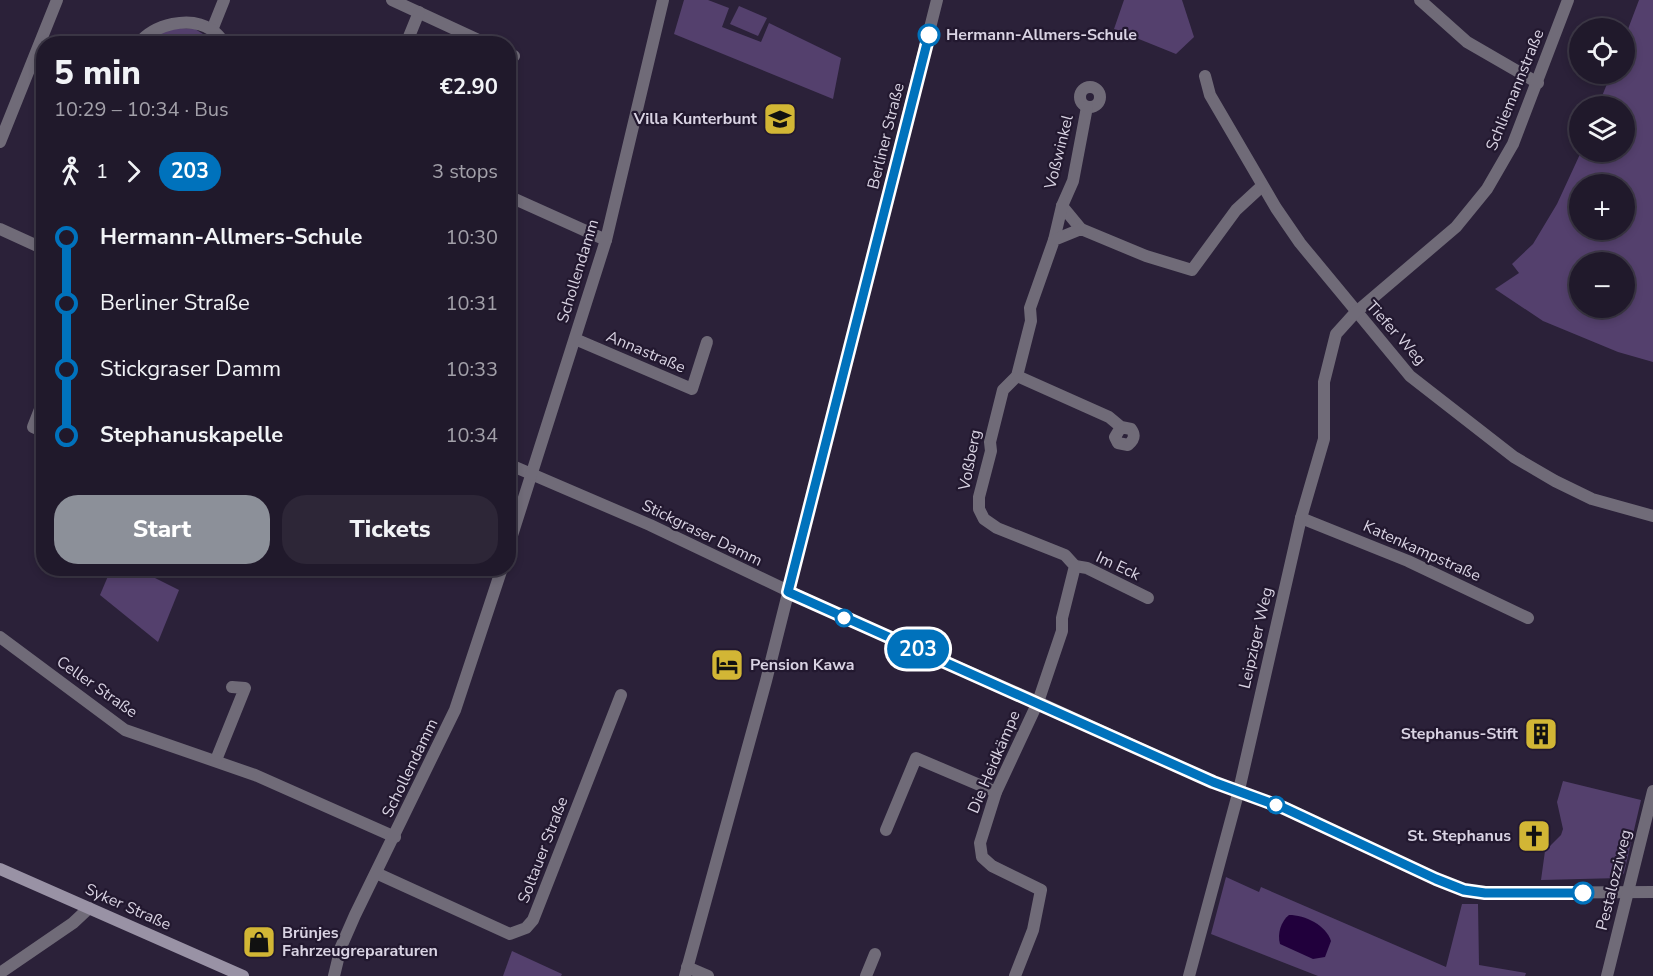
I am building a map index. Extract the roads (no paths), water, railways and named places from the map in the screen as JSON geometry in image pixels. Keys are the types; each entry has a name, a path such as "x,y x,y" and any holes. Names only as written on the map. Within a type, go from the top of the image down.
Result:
{"main road":[{"name":"Syker Straße","path":"0,869 243,976"}],"street":[{"path":"43,36 57,0"},
{"path":"212,30 224,0"},
{"path":"392,0 470,36"},
{"name":"Schollendamm","path":"516,524 606,240 663,0"},
{"name":"Berliner Straße","path":"686,972 788,592 937,0"},
{"path":"1420,0 1467,42 1538,83"},
{"name":"Schliemannstraße","path":"1355,312 1456,227 1487,189 1513,144 1568,0"},
{"path":"409,36 419,12"},
{"path":"148,36 157,28 176,23 194,24 212,30 218,36"},
{"path":"0,142 36,52"},
{"name":"Tiefer Weg","path":"1204,76 1210,95 1262,186 1300,243 1410,376 1514,457 1555,481 1592,499 1653,516"},
{"name":"Voßwinkel","path":"1054,240 1062,206 1073,181 1078,144 1087,107"},
{"path":"1062,206 1081,229 1146,256 1192,270 1236,210 1262,186"},
{"path":"516,200 606,240"},
{"path":"0,229 36,245"},
{"path":"1054,240 1081,229"},
{"name":"Voßberg","path":"1054,240 1030,308 1031,321 1017,376 1003,390 990,442 991,451 979,497 979,509 984,519 997,528 1065,555 1074,566"},
{"name":"Leipziger Weg","path":"1189,976 1239,790 1301,518 1324,439 1324,382 1327,359 1336,334 1355,312"},
{"name":"Annastraße","path":"575,339 692,389 706,342"},
{"path":"1017,376 1109,417 1121,427"},
{"name":"Stickgraser Damm","path":"516,468 650,525 788,592 1213,782 1239,790 1464,890 1539,894 1653,892"},
{"name":"Katenkampstraße","path":"1301,518 1408,561 1528,618"},
{"path":"1038,702 1062,631 1062,618 1074,566"},
{"name":"Im Eck","path":"1074,566 1087,568 1148,598"},
{"name":"Schollendamm","path":"334,976 355,915 456,710 499,576"},
{"name":"Celler Straße","path":"0,637 126,730 216,760 395,837"},
{"path":"216,760 245,688 232,687"},
{"name":"Soltauer Straße","path":"376,873 510,934 526,928 533,920 621,695"},
{"name":"Die Heidkämpe","path":"1015,976 1032,930 1041,890 992,866 982,857 980,843 996,792 1038,702"},
{"path":"886,830 916,758 996,792"},
{"name":"Pestalozziweg","path":"1607,976 1653,791"},
{"path":"0,974 73,923 89,908"},
{"path":"866,976 875,954"},
{"path":"686,972 708,976"}],"place":[{"name":"Hermann-Allmers-Schule","path":"929,35"},
{"name":"Villa Kunterbunt","path":"780,119"},
{"name":"Pension Kawa","path":"727,665"},
{"name":"Stephanus-Stift","path":"1541,734"},
{"name":"St. Stephanus","path":"1534,836"},
{"name":"Brünjes Fahrzeugreparaturen","path":"259,942"}]}
